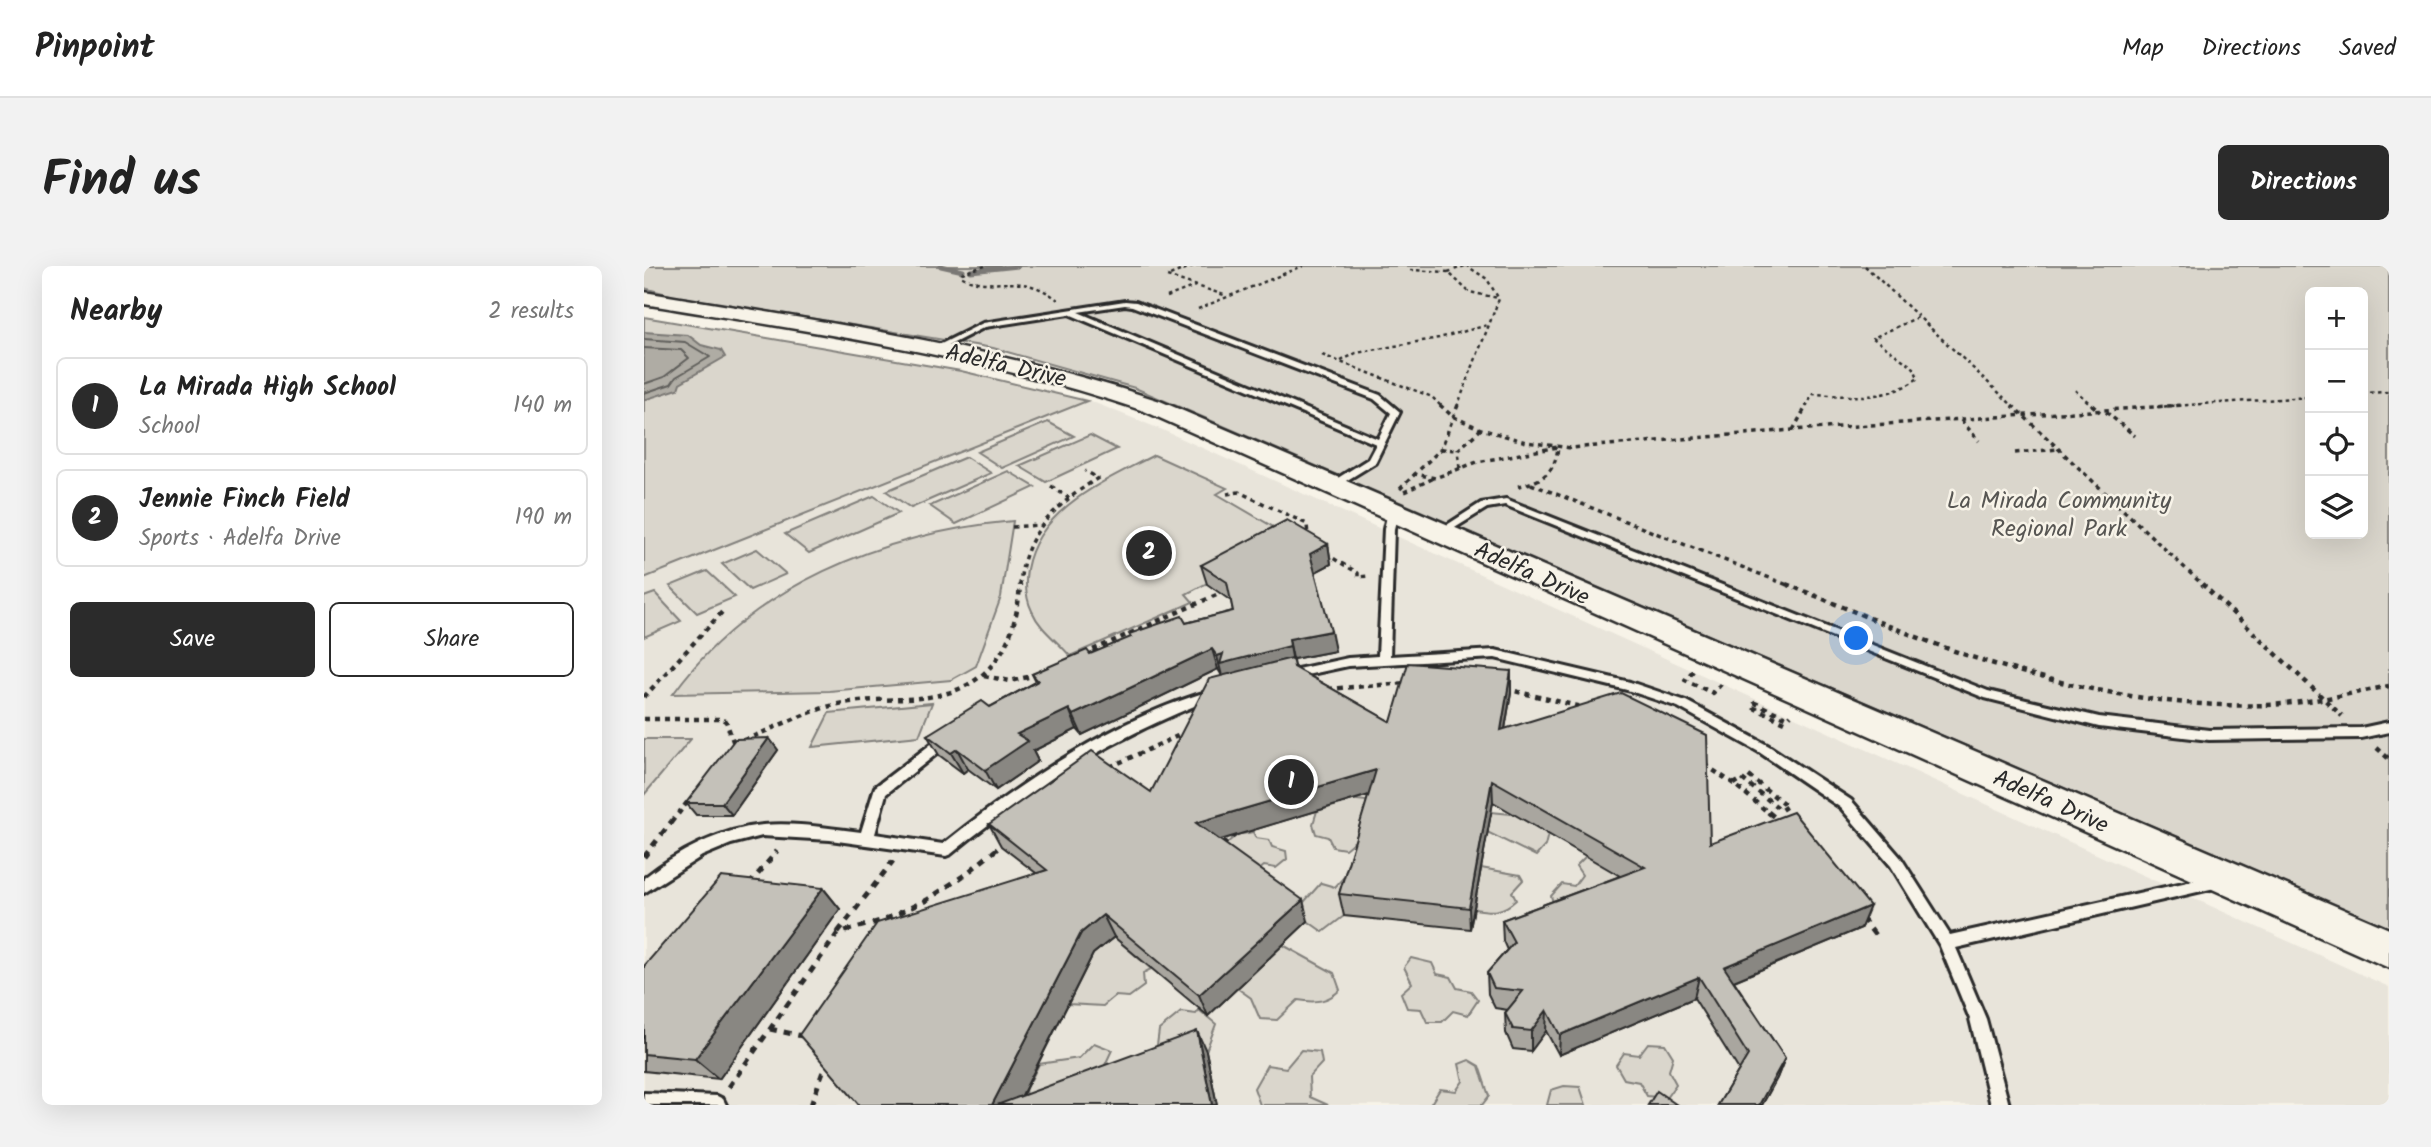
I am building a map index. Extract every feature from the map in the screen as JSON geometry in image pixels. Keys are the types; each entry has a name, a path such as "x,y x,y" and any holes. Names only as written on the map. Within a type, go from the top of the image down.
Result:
{"street":[{"name":"Adelfa Drive","path":"644,298 986,357 1115,392 1441,532 2389,949"}],"lane":[{"path":"937,348 983,325 1068,310 1133,304 1377,397 1396,412 1372,461 1332,485"},
{"path":"1068,310 1380,443"},
{"path":"1441,532 1484,505 1506,502 1985,694 2099,722 2209,735 2361,733 2389,727"},
{"path":"1384,658 1393,512"},
{"path":"1272,678 1348,662 1384,658 1495,654 1630,686 1682,704 1764,749 1846,804 1896,862 1947,943 1978,1019 2000,1105"},
{"path":"644,887 664,869 731,838 761,830 794,831 946,850 993,810 1068,761 1139,724 1222,691"},
{"path":"866,839 880,791 933,747 963,729"},
{"path":"1947,943 2228,878"},
{"path":"644,1101 717,1105"}],"path":[{"path":"985,266 962,273 962,277 972,281 1012,279 1031,282 1048,288 1068,310"},
{"path":"1193,266 1167,276 1228,297"},
{"path":"1198,309 1303,266"},
{"path":"1410,270 1448,272 1466,266 1476,270 1491,283 1499,299 1441,449 1395,495 1477,462 1558,447 2305,397"},
{"path":"1865,266 2389,759"},
{"path":"1448,272 1461,289 1469,294 1499,299"},
{"path":"1167,297 1196,286"},
{"path":"1793,430 1813,394 1895,394 1909,387 1918,378 1914,368 1873,338 1918,317"},
{"path":"1489,325 1439,338 1356,353 1340,362 1432,397 1452,416 1481,429 1558,447"},
{"path":"2075,390 2100,412"},
{"path":"2368,393 2389,392"},
{"path":"2105,411 2135,436"},
{"path":"1961,420 1979,441"},
{"path":"1441,449 1458,450 1481,429"},
{"path":"1510,488 1531,484 1548,476 1557,465 1558,447"},
{"path":"2015,453 2060,449"},
{"path":"1458,450 1460,468"},
{"path":"726,754 734,744 834,705 936,696 984,676 1004,653 1011,639 1018,607 1018,575 1032,538 1040,525 1069,498 1098,478 1085,471"},
{"path":"1415,474 1435,478"},
{"path":"1531,484 1970,656 2096,690 2191,703 2269,705 2324,699 2389,687"},
{"path":"1051,486 1069,498"},
{"path":"1227,494 1239,492 1307,524 1309,544"},
{"path":"1013,527 1040,525"},
{"path":"1319,550 1358,573 1358,577 1372,576"},
{"path":"1077,657 1226,591"},
{"path":"644,697 724,610"},
{"path":"984,676 995,680 1017,681 1040,673"},
{"path":"1685,680 1713,693 1724,680"},
{"path":"1322,691 1344,686 1413,683"},
{"path":"1494,688 1545,696 1587,709"},
{"path":"1785,722 1752,706 1755,703 1788,718 1793,712"},
{"path":"644,719 721,719 726,722 734,744"},
{"path":"1105,769 1189,731"},
{"path":"1695,759 1734,784 1785,825"},
{"path":"1734,784 1742,779 1782,810 1787,806 1745,773"},
{"path":"644,857 693,795"},
{"path":"1216,849 1247,825"},
{"path":"746,889 794,831"},
{"path":"838,933 861,929 929,901 980,864 1010,838"},
{"path":"717,1105 838,933 894,860"},
{"path":"922,912 929,901"},
{"path":"1860,916 1875,935"},
{"path":"770,1029 810,1037"},
{"path":"811,1105 831,1052"}],"shaded area":[{"path":"1080,397 1165,431 2389,987 2389,1105 644,1105 644,577"}],"green space":[{"name":"La Mirada Community Regional Park","path":"644,266 2389,266 2389,928 1135,388 993,348 674,296 644,288"},
{"path":"644,317 961,371 1087,401 644,578"},
{"path":"1048,422 1074,436 1002,468 977,452"},
{"path":"1090,435 1117,449 1046,482 1019,466"},
{"path":"1154,455 1227,488 1217,494 1282,532 1279,546 1186,594 1193,602 1070,656 1035,618 1030,606 1026,591 1026,574 1034,548 1045,529 1076,499"},
{"path":"966,457 991,473 911,508 886,491"},
{"path":"1008,471 1035,487 956,524 930,506"},
{"path":"874,496 899,513 809,553 785,534"},
{"path":"1013,521 1001,597 976,666 951,680 829,691 673,694 705,656 741,623 781,595 824,571 869,552 916,538 965,527"},
{"path":"757,549 786,574 750,590 722,564"},
{"path":"707,571 735,597 697,613 670,586"},
{"path":"655,593 681,621 644,637 644,597"},
{"path":"932,703 919,736 812,747 829,713"},
{"path":"644,739 691,739 644,795"},
{"path":"1347,799 1377,802 1356,840 1345,849 1333,847 1328,837 1316,834 1313,824 1317,811 1345,803"},
{"path":"1491,812 1521,815 1521,818 1548,834 1545,846 1536,856 1487,832"},
{"path":"1240,832 1253,832 1256,838 1269,840 1272,847 1286,851 1287,859 1276,868 1264,866 1254,874 1220,849"},
{"path":"1586,856 1614,868 1630,893 1553,902 1551,896 1562,884 1574,886 1582,875 1576,866"},
{"path":"1481,868 1520,875 1523,880 1512,892 1516,900 1496,911 1474,909"},
{"path":"1344,877 1354,880 1344,916 1323,932 1295,912 1321,883 1335,887"},
{"path":"1114,937 1151,969 1143,973 1144,986 1129,997 1115,996 1103,1006 1068,1004 1087,965 1084,961"},
{"path":"1283,945 1334,973 1340,990 1321,1001 1298,1000 1277,1020 1260,1019 1251,998 1237,988"},
{"path":"1411,958 1432,963 1437,974 1451,977 1457,988 1471,991 1478,1000 1468,1015 1453,1011 1442,1022 1427,1022 1421,1009 1407,1008 1401,993 1412,983 1404,967"},
{"path":"1199,1010 1216,1024 1206,1051 1177,1062 1156,1053 1159,1030 1181,1012 1196,1014"},
{"path":"1094,1043 1112,1050 1091,1095 1026,1105 1025,1082 1031,1080 1039,1064 1079,1058"},
{"path":"1648,1043 1665,1044 1673,1057 1669,1071 1676,1084 1666,1098 1647,1096 1639,1082 1624,1079 1616,1065 1624,1053 1639,1055"},
{"path":"1301,1050 1320,1052 1322,1063 1309,1077 1310,1097 1328,1105 1260,1105 1254,1088 1267,1065 1286,1068"},
{"path":"1469,1060 1479,1066 1489,1096 1482,1105 1430,1105 1440,1089 1456,1091 1463,1081 1459,1064"},
{"path":"1564,1086 1580,1087 1586,1105 1547,1105 1551,1090"}],"water":[{"path":"644,332 688,335 701,345 721,350 725,357 680,383 678,389 644,400"}],"building":[{"path":"1287,520 1328,544 1310,554 1331,631 1289,639 1290,646 1220,664 1223,654 1217,656 1212,649 1073,715 1069,709 1017,734 1028,741 985,770 957,749 951,753 927,735 982,701 990,707 1038,681 1032,674 1087,650 1090,654 1131,637 1129,634 1182,616 1186,623 1233,611 1227,582 1201,565"},
{"path":"1292,658 1294,667 1391,722 1408,663 1511,671 1501,730 1621,693 1707,735 1710,843 1793,812 1870,906 1724,967 1785,1058 1759,1105 1718,1105 1748,1055 1699,977 1560,1035 1547,1010 1531,1031 1513,1029 1505,1013 1523,991 1494,988 1487,973 1514,942 1502,920 1645,867 1492,780 1469,908 1339,894 1376,770 1196,823 1303,900 1199,995 1103,915 1081,933 992,1105 859,1105 799,1035 877,923 1047,870 989,824 1092,751 1151,792 1209,679"},
{"path":"769,738 722,803 686,803 735,739"},
{"path":"721,877 823,888 695,1059 644,1054 644,966"},
{"path":"1197,1031 1212,1105 997,1105"},
{"path":"1657,1091 1677,1105 1648,1105"}],"waterway":[{"path":"941,266 963,271"},
{"path":"971,271 1018,266"}],"place":[{"name":"Jennie Finch Field","path":"1149,553"},
{"name":"La Mirada High School","path":"1291,782"}]}
